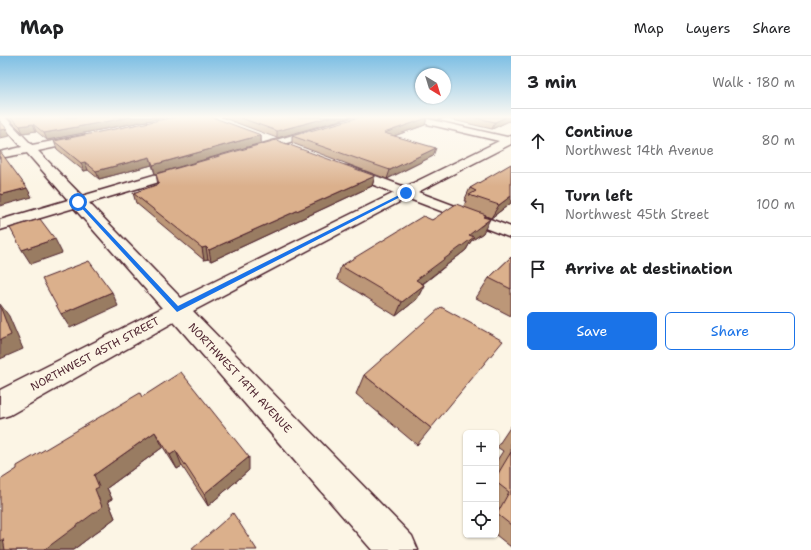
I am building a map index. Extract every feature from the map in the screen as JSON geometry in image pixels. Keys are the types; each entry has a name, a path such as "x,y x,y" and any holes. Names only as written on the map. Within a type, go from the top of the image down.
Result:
{"street":[{"name":"NORTHWEST 14TH AVENUE","path":"21,140 398,550"},
{"path":"0,155 72,140"},
{"path":"269,140 298,151"},
{"path":"238,154 286,140"},
{"name":"NORTHWEST 45TH STREET","path":"0,406 177,310 510,140"},
{"path":"334,165 511,233"},
{"path":"0,225 200,166"}],"building":[{"path":"243,140 153,165 150,157 96,171 85,162 81,163 54,141"},
{"path":"276,140 375,176 209,250 206,247 202,248 133,193 159,184 156,174"},
{"path":"304,140 408,140 436,148 390,170"},
{"path":"0,151 27,188 0,195"},
{"path":"511,164 511,196 499,205 469,195 476,191 470,188"},
{"path":"456,204 486,215 483,217 490,219 469,235 474,237 416,280 424,285 402,302 341,266 423,216 432,220"},
{"path":"40,219 55,239 22,250 10,228"},
{"path":"511,257 511,289 489,278"},
{"path":"89,261 112,292 61,314 42,279"},
{"path":"0,306 11,335 0,340"},
{"path":"441,307 503,341 431,428 364,375"},
{"path":"181,372 249,457 204,494 176,451 170,455 155,432 94,475 99,487 95,489 102,507 44,550 5,550 3,539 0,541 0,480 17,469 17,466 140,393 142,397"},
{"path":"511,452 511,525 499,516 499,510 509,492 499,484 499,472"},
{"path":"233,513 257,550 191,550"}],"route":[{"path":"78,202 177,310 406,193"}]}
